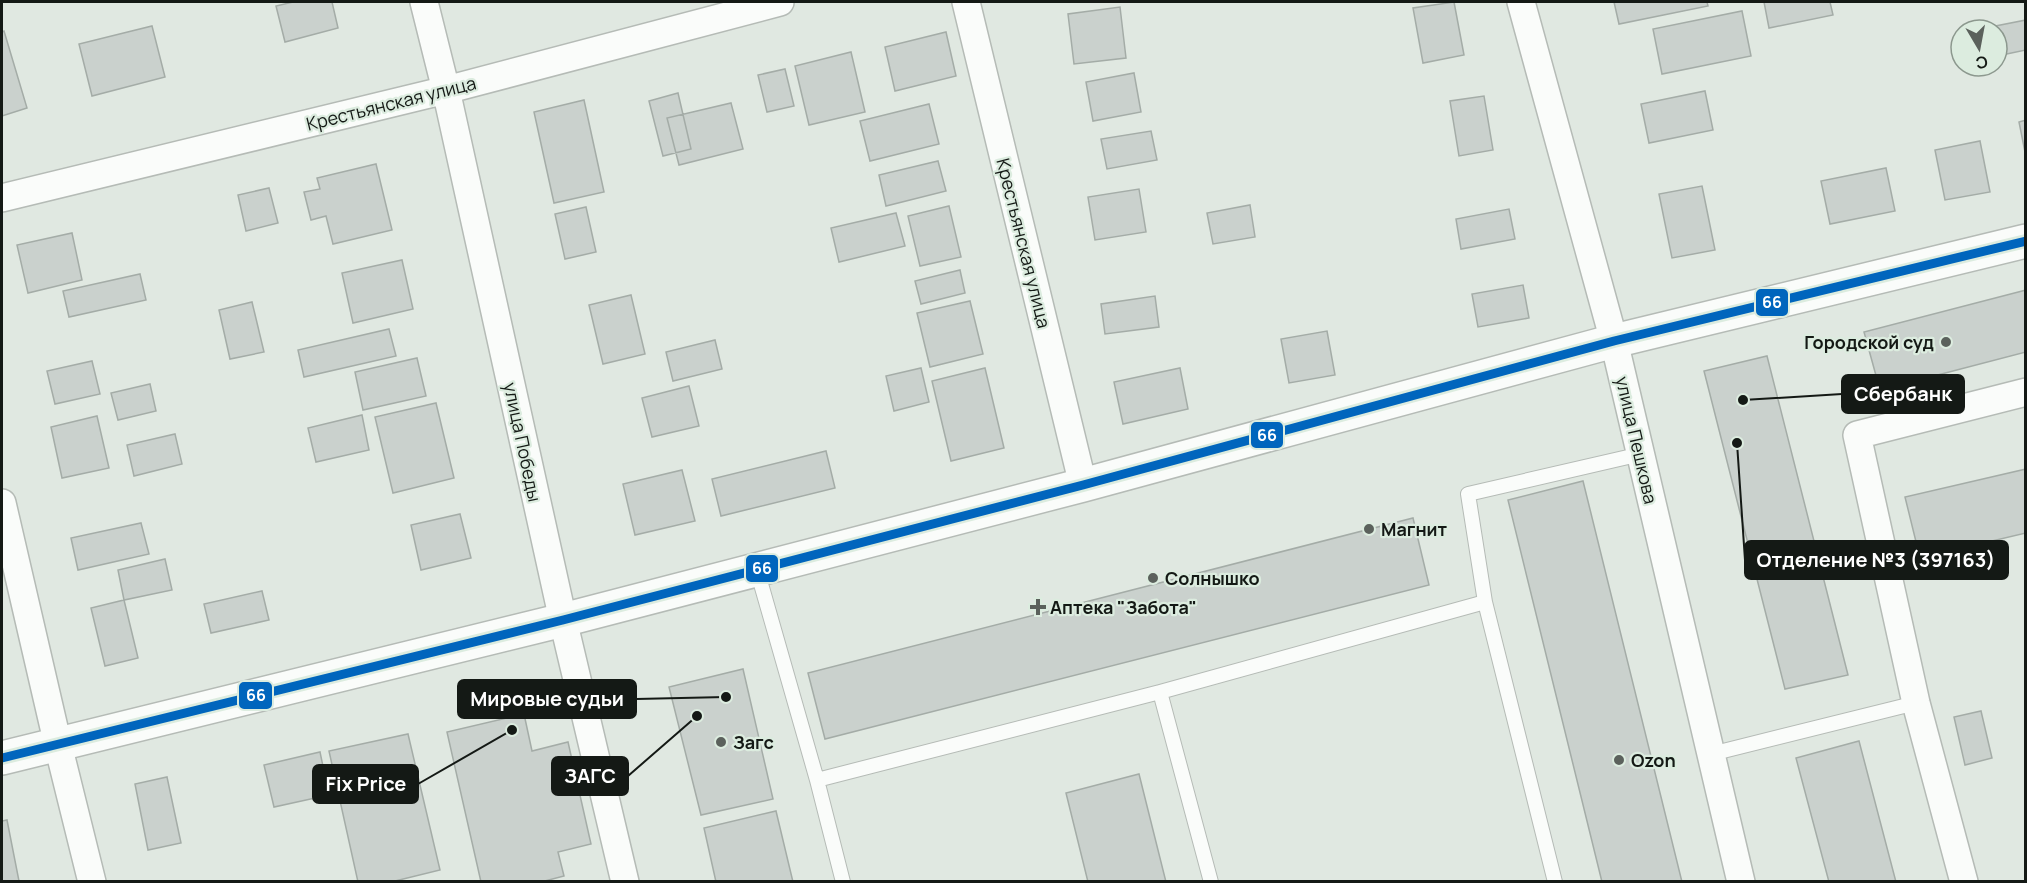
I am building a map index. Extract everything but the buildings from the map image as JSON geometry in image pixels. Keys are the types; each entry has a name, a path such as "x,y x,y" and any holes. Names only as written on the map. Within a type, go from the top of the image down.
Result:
{"highway":[{"path":"2,758 563,620 1083,485 1614,341 2025,241"}],"street":[{"name":"улица Победы","path":"424,2 446,90 563,620 625,882"},
{"name":"Крестьянская улица","path":"2,198 446,90 780,2"},
{"name":"Крестьянская улица","path":"966,2 1083,485"},
{"name":"улица Пешкова","path":"1521,2 1614,341 1741,882"},
{"path":"1964,882 1916,703 1857,435 2025,392"},
{"path":"2,503 57,745 92,882"}],"lane":[{"path":"1555,882 1485,602 1468,494 1641,454"},
{"path":"757,570 843,882"},
{"path":"816,780 1160,692 1485,602"},
{"path":"1160,692 1211,882"},
{"path":"1711,754 1916,703"}],"transit line":[{"name":"66","path":"2,758 563,620 1083,485 1614,341 2026,241"}],"place":[{"name":"Городской суд","path":"1946,342"},
{"name":"Сбербанк","path":"1743,400"},
{"name":"Отделение №3 (397163)","path":"1737,443"},
{"name":"Магнит","path":"1369,529"},
{"name":"Солнышко","path":"1153,578"},
{"name":"Аптека \"Забота\"","path":"1038,607"},
{"name":"Мировые судьи","path":"726,697"},
{"name":"ЗАГС","path":"697,716"},
{"name":"Fix Price","path":"512,730"},
{"name":"Загс","path":"721,742"},
{"name":"Ozon","path":"1619,760"}]}
